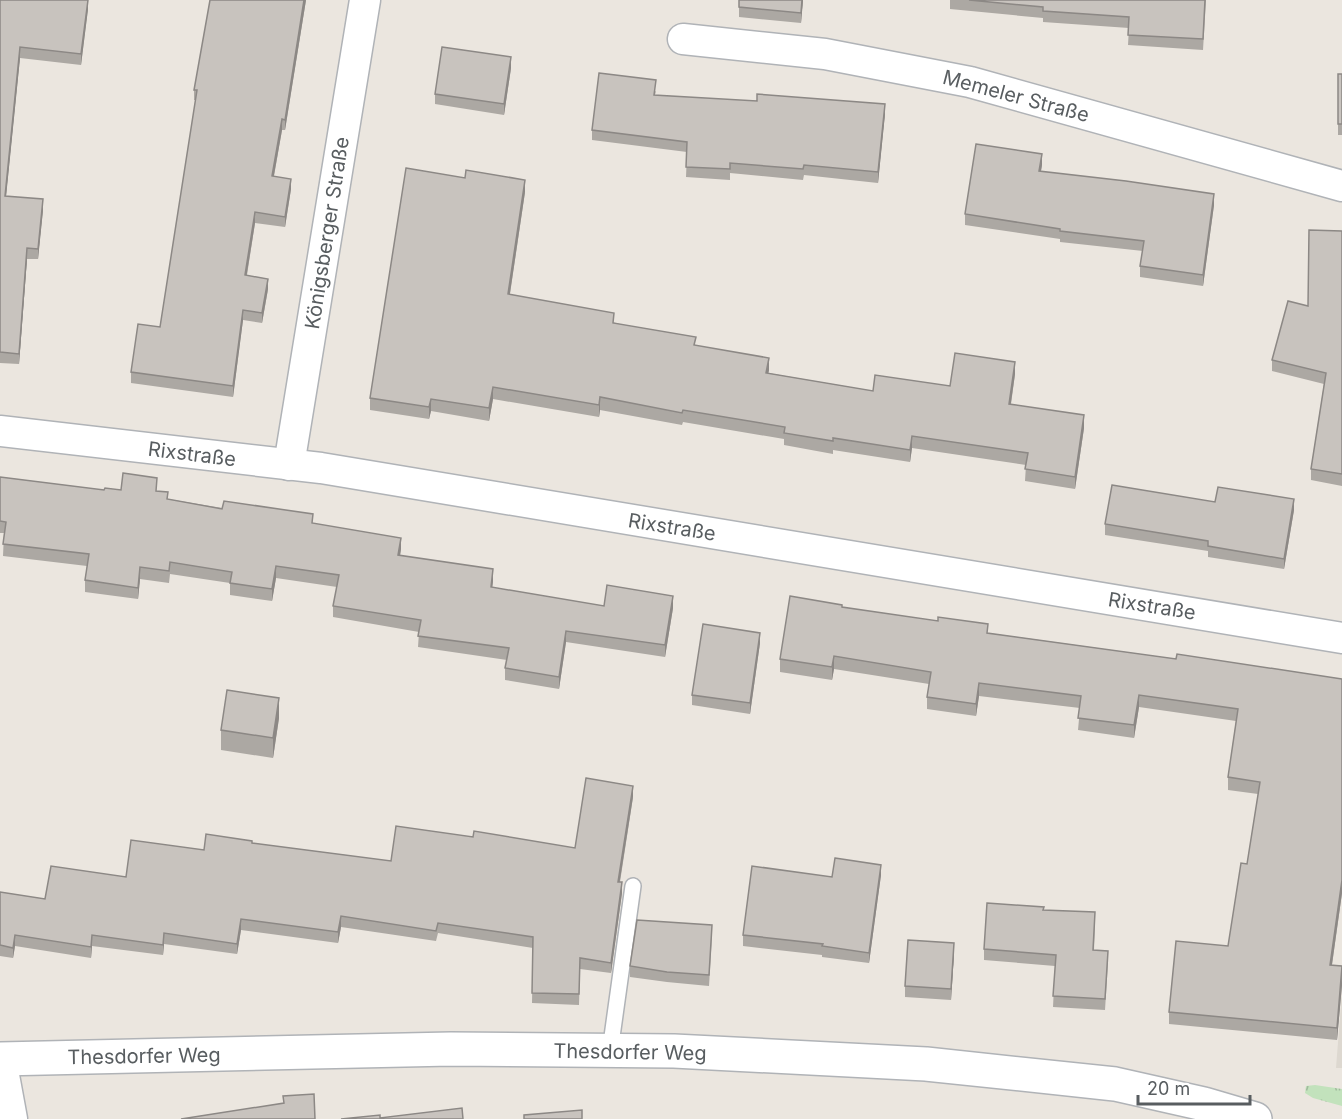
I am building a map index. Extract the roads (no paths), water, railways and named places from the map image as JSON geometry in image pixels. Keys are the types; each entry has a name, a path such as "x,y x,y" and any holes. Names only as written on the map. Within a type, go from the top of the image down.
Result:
{"street":[{"name":"Königsberger Straße","path":"289,465 365,0"},
{"name":"Memeler Straße","path":"683,39 825,54 970,82 1342,186"},
{"name":"Rixstraße","path":"0,431 321,468 1342,638"},
{"name":"Thesdorfer Weg","path":"0,1059 451,1049 734,1054 926,1064 1115,1084 1204,1104 1255,1119"},
{"path":"0,1059 12,1119"}],"lane":[{"path":"610,1051 633,886"}]}
